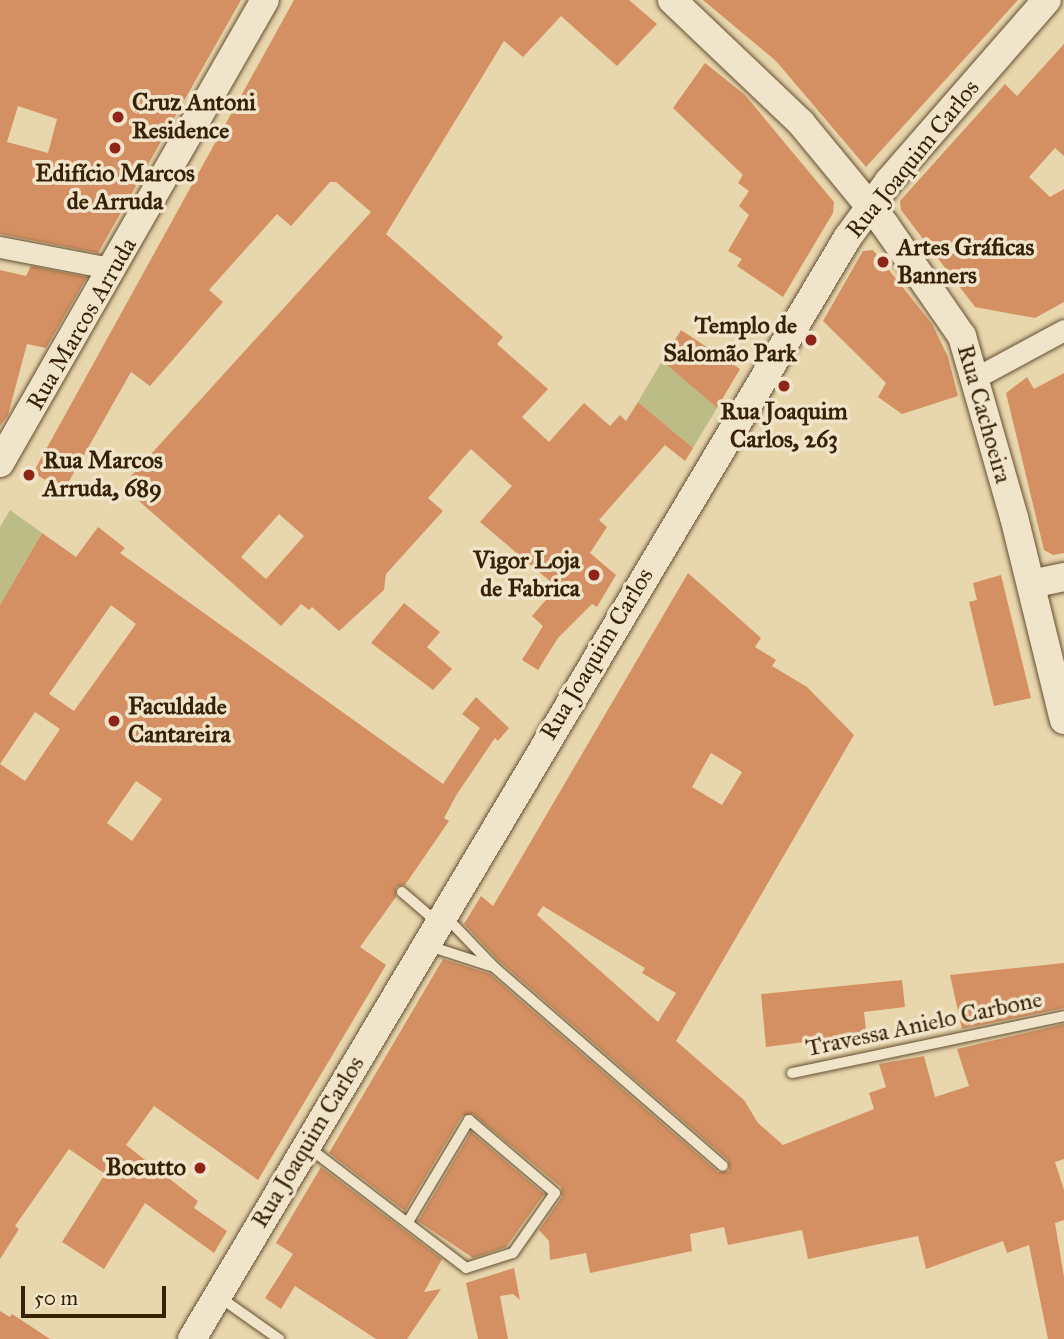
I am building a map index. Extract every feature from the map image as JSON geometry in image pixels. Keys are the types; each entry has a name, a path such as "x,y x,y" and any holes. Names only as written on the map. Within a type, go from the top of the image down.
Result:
{"street":[{"name":"Rua Marcos Arruda","path":"0,463 114,269 264,0"},
{"name":"Rua Cachoeira","path":"672,0 765,84 869,206 937,294 962,336 977,377 1064,720"},
{"name":"Rua Joaquim Carlos","path":"192,1339 434,926 869,206 1047,0"},
{"path":"0,247 114,269"},
{"path":"977,377 1064,330"},
{"path":"1031,584 1064,577"}],"lane":[{"path":"402,892 434,926 494,967 723,1166"},
{"path":"434,926 494,967"},
{"name":"Travessa Anielo Carbone","path":"792,1073 1064,1016"},
{"path":"306,1145 408,1223 468,1268 513,1252 555,1193 469,1120 408,1223"},
{"path":"217,1296 279,1339"}],"green space":[{"path":"662,361 717,408 693,448 638,402"},
{"path":"10,510 42,533 0,605 0,527"}],"building":[{"path":"0,0 241,0 98,253 0,234","holes":["18,106 57,119 48,153 7,142"]},
{"path":"294,0 629,0 657,24 617,66 561,16 523,57 504,41 386,234 503,337 497,344 548,389 522,417 549,442 584,403 610,426 620,415 626,421 638,402 693,448 685,461 665,445 599,520 607,527 590,553 616,575 597,607 592,604 558,638 538,670 522,660 543,626 532,616 557,587 480,522 512,486 471,449 428,498 443,511 386,574 384,590 339,631 312,607 309,610 301,604 281,626 122,486 371,212 336,182 330,182 291,226 277,214 209,290 223,302 150,386 131,372 64,490 33,473","holes":["279,514 304,536 266,579 241,557"]},
{"path":"703,0 1018,0 866,167 776,61"},
{"path":"1064,44 1064,156 1055,148 1029,177 1050,197 1064,189 1064,302 1035,318 975,307 901,210 900,201 1005,84 1017,96"},
{"path":"705,63 745,95 834,202 833,213 783,297 737,266 742,259 728,251 749,215 739,206 749,191 738,183 743,175 673,108"},
{"path":"873,250 932,324 948,357 958,396 902,414 878,397 886,383 823,321 863,251"},
{"path":"31,266 87,277 46,348 27,344 8,415 0,426 0,270 26,276"},
{"path":"681,330 740,369 717,408 662,361"},
{"path":"1064,373 1064,553 1053,555 1044,550 1006,393 1027,377 1034,389"},
{"path":"98,527 125,548 120,553 443,784 480,728 462,714 476,697 509,728 498,741 495,738 457,794 444,818 449,821 405,885 396,887 396,897 360,947 386,965 258,1180 154,1106 126,1145 198,1201 194,1208 227,1231 214,1253 145,1203 104,1269 62,1242 105,1174 69,1149 15,1226 19,1229 0,1259 0,764 0,605 42,533 76,557","holes":["111,605 136,624 74,711 49,694","35,712 60,729 25,781 0,764","136,781 162,799 132,841 107,823"]},
{"path":"688,573 761,638 755,647 776,660 772,666 807,687 854,735 676,1041 744,1100 758,1123 783,1145 874,1109 869,1093 886,1087 879,1064 924,1056 935,1097 969,1086 957,1049 1064,1024 1064,1159 1055,1162 1064,1190 1064,1220 1055,1223 1064,1277 1064,1339 1048,1339 1029,1245 1007,1253 1003,1241 926,1269 918,1236 808,1259 802,1230 728,1245 724,1227 690,1234 692,1251 590,1273 586,1253 550,1260 549,1241 539,1230 562,1197 561,1187 473,1114 462,1116 405,1211 329,1153 443,959 490,974 718,1172 729,1171 728,1160 499,961 464,924 481,896 493,906","holes":["711,753 742,772 722,805 692,787","543,906 645,968 642,973 676,993 658,1022 537,915"]},
{"path":"1001,575 1031,698 994,706 969,602 977,600 973,583"},
{"path":"404,603 440,632 427,647 452,669 433,690 371,643"},
{"path":"1064,963 1064,1008 962,1029 950,975"},
{"path":"902,980 905,1007 864,1012 866,1030 852,1036 766,1047 761,994"},
{"path":"471,1132 544,1194 506,1247 473,1258 418,1221"},
{"path":"321,1167 442,1259 424,1292 441,1289 407,1339 376,1339 295,1286 281,1309 265,1298 293,1254 276,1243"},
{"path":"514,1268 520,1300 513,1294 500,1296 508,1339 478,1339 466,1283"},
{"path":"0,1311 10,1317 12,1314 50,1339 0,1339"}],"place":[{"name":"Cruz Antoni Residence","path":"118,117"},
{"name":"Edifício Marcos de Arruda","path":"115,148"},
{"name":"Artes Gráficas Banners","path":"883,262"},
{"name":"Templo de Salomão Park","path":"811,340"},
{"name":"Rua Joaquim Carlos, 263","path":"784,386"},
{"name":"Rua Marcos Arruda, 689","path":"29,475"},
{"name":"Vigor Loja de Fabrica","path":"594,575"},
{"name":"Faculdade Cantareira","path":"114,721"},
{"name":"Bocutto","path":"200,1168"}]}
